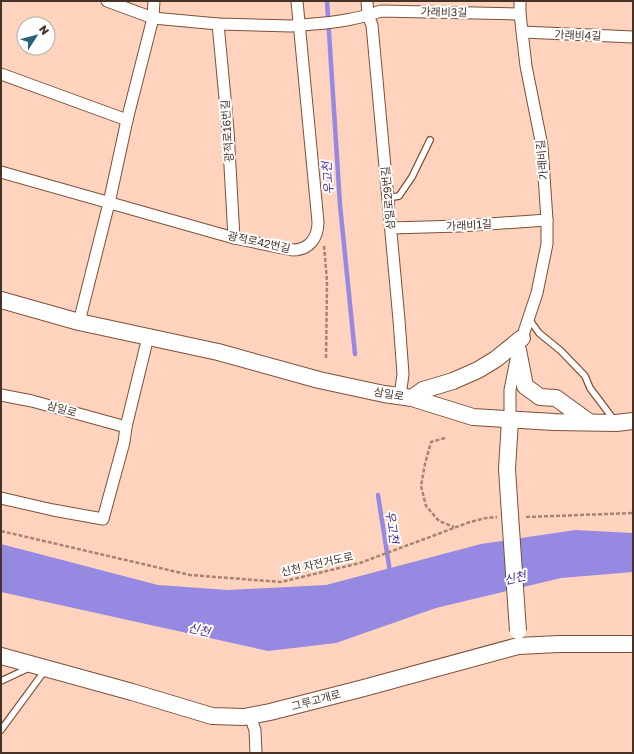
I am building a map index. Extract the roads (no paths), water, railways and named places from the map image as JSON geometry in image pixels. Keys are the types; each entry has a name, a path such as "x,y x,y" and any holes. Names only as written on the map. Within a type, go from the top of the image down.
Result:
{"main road":[{"name":"삼일로","path":"1,300 79,322 218,352 319,380 406,397 473,417 616,424 633,421"},
{"path":"406,397 453,381 478,370 520,344 525,386 540,397 556,398 589,422"},
{"path":"510,420 507,469 518,639"},
{"name":"그루고개로","path":"1,656 212,716 244,717 270,712 345,692 518,639 559,644 633,644"}],"street":[{"path":"107,1 153,18 218,24 290,26 299,24"},
{"path":"79,322 153,18 154,1"},
{"name":"광적로42번길","path":"108,203 234,238 293,250 301,250 308,246 314,239 318,230 297,1"},
{"name":"삼일로29번길","path":"367,1 368,16 372,25 406,397"},
{"name":"가래비길","path":"510,420 510,390 520,344 537,293 547,244 547,220 542,146 526,66 520,1"},
{"name":"가래비3길","path":"299,24 313,24 368,16 381,11 520,14"},
{"name":"광적로16번길","path":"218,24 228,130 234,238"},
{"name":"가래비4길","path":"522,32 633,37"},
{"path":"1,74 127,120"},
{"path":"1,172 108,203"},
{"name":"가래비1길","path":"391,228 460,226 547,220"},
{"path":"1,498 102,519 124,442 126,427 148,337"},
{"name":"삼일로","path":"1,395 32,401 126,427"},
{"path":"250,716 255,730 256,753"}],"lane":[{"path":"388,198 399,196 412,177 430,140"},
{"path":"529,319 539,333 585,376 590,388 616,424"},
{"path":"1,681 41,667"},
{"path":"1,730 41,667"}],"water":[{"name":"신천","path":"575,530 633,533 633,572 561,578 436,608 336,643 268,651 1,592 1,544 158,585 228,590 326,585 481,544"}],"waterway":[{"name":"우고천","path":"327,1 340,205 355,354"},
{"name":"우고천","path":"378,495 390,572"}]}
